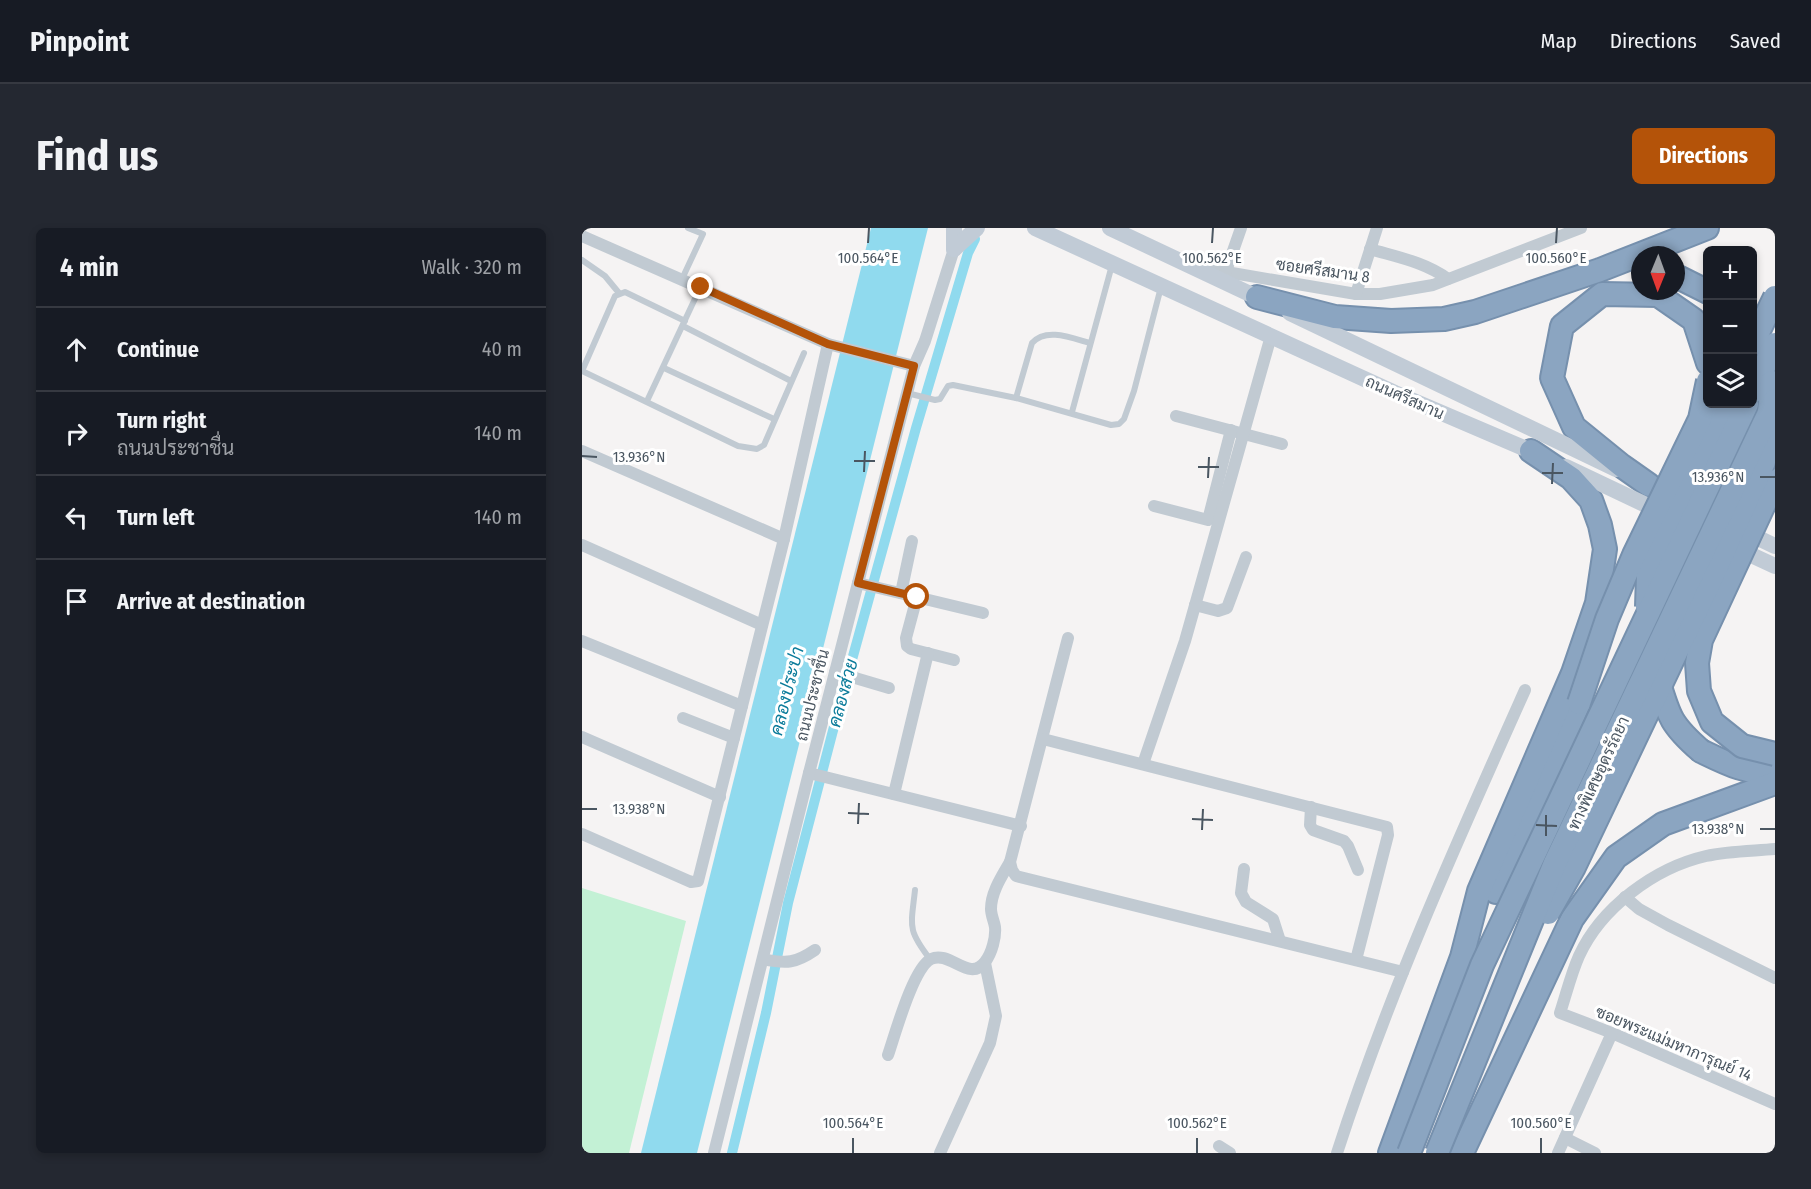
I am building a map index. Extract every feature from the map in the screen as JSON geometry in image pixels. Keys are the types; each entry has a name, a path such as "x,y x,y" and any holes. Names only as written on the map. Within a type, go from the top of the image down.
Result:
{"highway":[{"path":"1257,297 1335,317 1391,321 1444,319 1475,312 1600,270 1707,228"},
{"path":"1600,270 1631,272"},
{"path":"1685,281 1703,290"},
{"path":"1649,485 1574,427 1552,378 1562,326 1602,294 1658,295 1694,320 1704,354"},
{"path":"1757,333 1775,297"},
{"name":"ทางพิเศษอุดรรัถยา","path":"1437,1153 1556,863 1767,391 1775,344"},
{"path":"1755,354 1767,391"},
{"path":"1462,957 1494,896 1579,703 1607,619 1634,555 1700,419 1703,403"},
{"path":"1723,408 1648,575 1646,637 1669,717 1684,736 1701,751 1728,764 1755,773 1775,773"},
{"name":"ทางพิเศษอุดรรัถยา","path":"1409,1153 1482,966 1745,408"},
{"path":"1390,1153 1462,957 1479,891 1576,663 1597,603 1605,549 1591,500 1571,478 1531,451"},
{"path":"1775,481 1701,640 1697,663 1700,691 1712,722 1742,746 1775,754"},
{"path":"1462,1153 1572,919 1616,857 1664,824 1775,783"}],"main road":[{"path":"954,228 954,249"},
{"path":"954,249 958,228"},
{"path":"954,249 977,228"},
{"name":"ถนนศรีสมาน","path":"1035,228 1414,401 1531,451 1775,566"},
{"name":"ถนนศรีสมาน","path":"1110,228 1775,546"},
{"path":"1697,530 1705,513"},
{"path":"1719,540 1727,523"}],"street":[{"path":"1226,271 1241,228"},
{"path":"1356,294 1377,228"},
{"name":"ซอยศรีสมาน 8","path":"1194,267 1356,294 1380,294 1433,285 1556,233 1581,228"},
{"path":"582,236 834,346 914,366"},
{"name":"ถนนประชาชื่น","path":"714,1153 772,961 817,775 867,585 912,394 914,366 925,341 954,249"},
{"path":"1370,249 1425,265 1448,279"},
{"path":"1143,764 1195,605 1271,336"},
{"path":"582,834 691,882 698,881 834,346"},
{"path":"1176,416 1282,444"},
{"path":"1154,506 1208,520 1231,430"},
{"path":"582,451 784,539"},
{"path":"901,593 912,541"},
{"path":"582,545 762,625"},
{"path":"1195,605 1218,611 1227,608 1245,557"},
{"path":"867,585 983,613"},
{"path":"917,597 906,643 911,650 954,660"},
{"path":"888,1055 910,991 919,971 930,959 938,957 973,970 985,963 990,953 995,927 991,909 993,898 1010,862 1021,826 1068,638"},
{"path":"582,641 742,706"},
{"path":"894,794 928,653"},
{"path":"843,675 889,688"},
{"path":"1337,1153 1354,1099 1403,972 1525,690"},
{"path":"683,718 734,738"},
{"path":"582,736 720,797"},
{"path":"1043,739 1388,827 1388,836 1356,960"},
{"path":"817,775 1021,826"},
{"path":"1311,807 1310,825 1313,830 1344,841 1358,870"},
{"path":"1775,849 1704,856 1652,879 1625,897 1639,909 1668,925 1775,978"},
{"path":"1010,862 1016,876 1403,972"},
{"path":"1244,869 1241,893 1246,902 1273,919 1280,941"},
{"name":"ซอยพระแม่มหาการุณย์ 14","path":"1625,897 1596,928 1580,956 1560,1013 1612,1033 1775,1104"},
{"path":"772,961 797,961 815,950"},
{"path":"940,1153 994,1030 996,1016 985,963"},
{"path":"1558,1153 1612,1033"},
{"path":"1565,1138 1595,1153"},
{"path":"1219,1146 1230,1153"}],"lane":[{"path":"682,279 703,234 688,228"},
{"path":"582,260 605,276 619,293"},
{"path":"1072,412 1112,264"},
{"path":"912,394 928,399 940,399 948,386 953,385 1072,412 1111,425 1119,424 1124,419 1134,391 1162,286"},
{"path":"647,401 701,287"},
{"path":"791,381 625,292 615,296 582,371 738,446 757,449 764,445 804,353"},
{"path":"1016,398 1032,343 1038,337 1046,335 1065,337 1090,343"},
{"path":"664,368 774,419"},
{"path":"915,890 912,930 916,942 930,959"}],"green space":[{"path":"582,888 686,921 629,1153 582,1153"}],"water":[{"name":"คลองประปา","path":"871,228 928,228 697,1153 641,1153"}],"waterway":[{"name":"คลองส่วย","path":"732,1153 766,1013 788,903 842,696 916,428 968,253 975,239"}],"route":[{"path":"701,287 828,344 914,366 858,583 917,597"}]}
